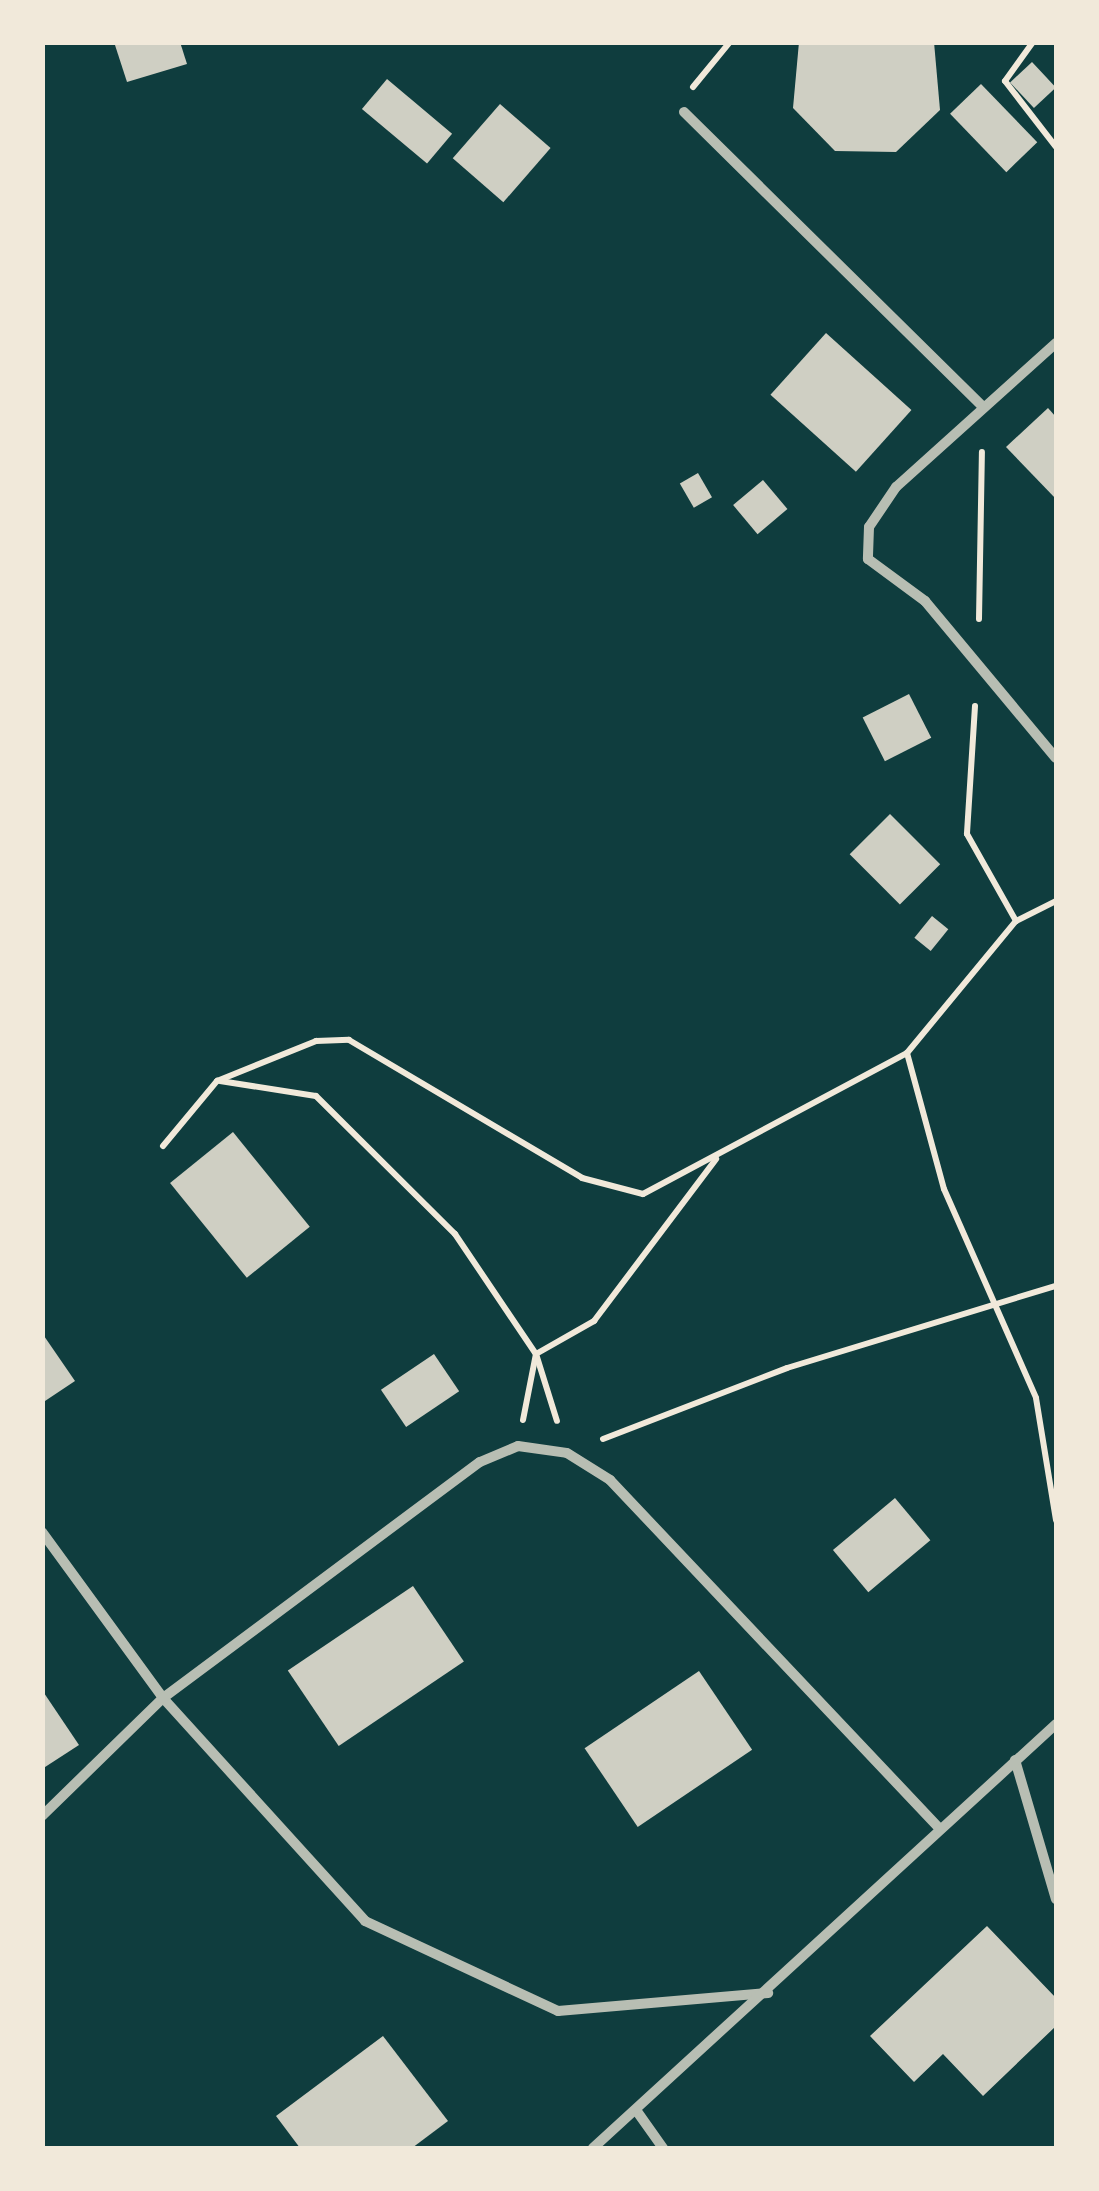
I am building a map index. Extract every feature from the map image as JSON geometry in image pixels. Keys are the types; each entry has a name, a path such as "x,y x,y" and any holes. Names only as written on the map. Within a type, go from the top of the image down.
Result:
{"street":[{"path":"684,112 983,407"},
{"path":"1056,343 896,487 870,527 868,560 926,601 1056,758"},
{"path":"42,1816 163,1698 480,1462 518,1446 567,1453 610,1480 938,1827"},
{"path":"42,1532 163,1698 365,1921 558,2011 768,1993"},
{"path":"592,2148 768,1993 938,1827 1056,1724"},
{"path":"1015,1760 1056,1899"},
{"path":"636,2110 663,2148"}],"path":[{"path":"684,112 694,84 730,42"},
{"path":"1033,42 1005,80 1056,147"},
{"path":"983,407 978,662 966,834 1016,921"},
{"path":"163,1146 217,1081 316,1041 349,1040 582,1178 643,1194 717,1158 907,1053 1016,921 1056,901"},
{"path":"907,1053 944,1189 1036,1398 1056,1520"},
{"path":"217,1081 316,1096 455,1234 536,1354 567,1453 787,1368 1056,1286"},
{"path":"518,1446 536,1354 594,1321 717,1158"}],"building":[{"path":"114,42 180,42 187,64 127,82"},
{"path":"799,42 934,42 940,110 896,152 835,151 793,108"},
{"path":"1032,62 1056,88 1034,108 1010,82"},
{"path":"387,79 452,134 427,164 362,109"},
{"path":"981,84 1037,142 1006,172 950,114"},
{"path":"500,104 551,148 503,202 453,158"},
{"path":"826,333 911,410 856,472 770,395"},
{"path":"1048,408 1056,417 1056,499 1006,447"},
{"path":"698,473 712,497 694,508 680,483"},
{"path":"763,480 787,509 758,534 733,505"},
{"path":"909,694 931,738 885,761 863,718"},
{"path":"890,814 940,864 900,905 850,854"},
{"path":"932,916 948,929 931,951 914,938"},
{"path":"233,1132 310,1227 247,1278 170,1183"},
{"path":"42,1333 75,1381 42,1403"},
{"path":"434,1354 459,1391 406,1427 381,1390"},
{"path":"895,1498 930,1540 868,1592 833,1550"},
{"path":"413,1586 464,1661 339,1746 288,1670"},
{"path":"699,1671 752,1750 638,1827 585,1748"},
{"path":"42,1690 79,1745 42,1769"},
{"path":"987,1926 1056,1998 1056,2026 983,2096 943,2054 914,2082 870,2036"},
{"path":"383,2036 448,2121 412,2148 300,2148 276,2116"}]}
